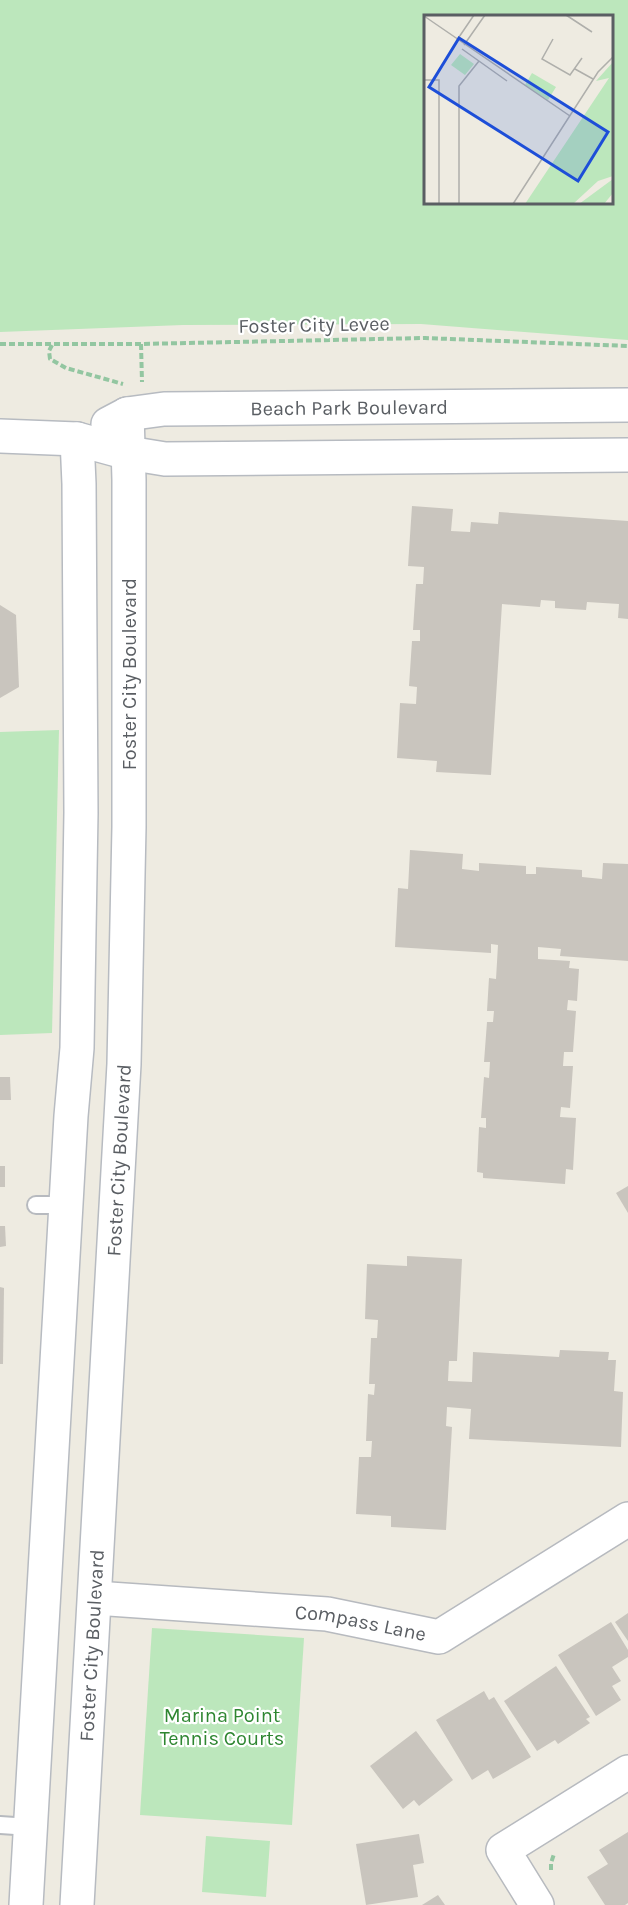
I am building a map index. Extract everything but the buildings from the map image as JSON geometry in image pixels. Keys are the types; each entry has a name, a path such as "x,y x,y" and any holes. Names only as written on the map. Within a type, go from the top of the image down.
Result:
{"main road":[{"name":"Beach Park Boulevard","path":"77,439 132,395 165,409 628,405"},
{"name":"Foster City Boulevard","path":"77,1905 124,1064 129,827 128,453 132,395"},
{"name":"Beach Park Boulevard","path":"0,436 77,439 128,453 165,459 628,454"},
{"path":"26,1905 15,1826 51,1205 77,1048 81,813 77,439"},
{"name":"Compass Lane","path":"95,1598 327,1614 439,1637 628,1519"},
{"path":"537,1905 503,1850 628,1772"}],"path":[{"name":"Foster City Levee","path":"0,344 141,344 425,338 628,346"},
{"path":"52,345 49,351 50,359 66,368 132,395 141,344"},
{"path":"551,1873 551,1863 556,1850"}],"green space":[{"path":"0,0 628,0 628,340 421,324 183,325 0,332"},
{"path":"59,730 52,1033 0,1035 0,732"},
{"name":"Marina Point Tennis Courts","path":"152,1628 304,1638 292,1825 140,1815"},
{"path":"206,1836 270,1841 266,1897 202,1892"}]}
